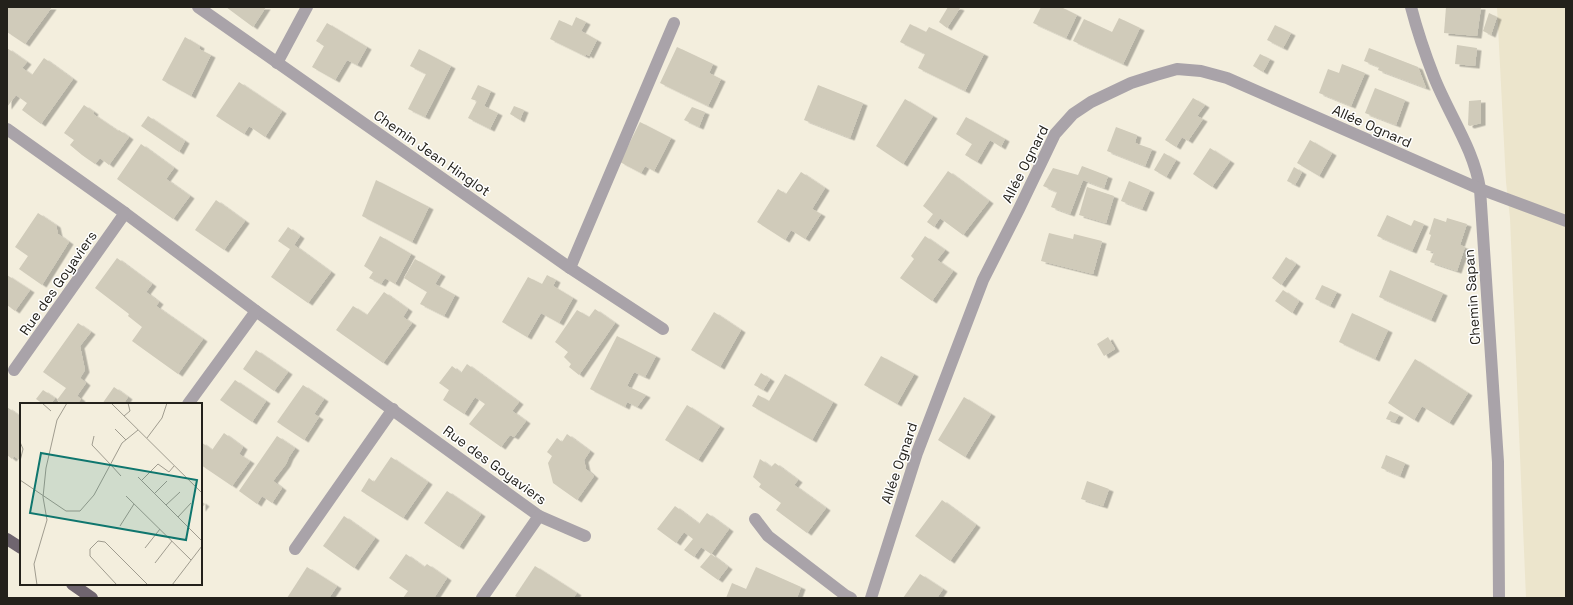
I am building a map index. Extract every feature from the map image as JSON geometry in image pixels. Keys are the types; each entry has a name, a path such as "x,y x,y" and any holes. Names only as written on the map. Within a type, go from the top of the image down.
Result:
{"main road":[{"path":"7,539 20,547"},
{"path":"73,585 92,598"}],"street":[{"name":"Chemin Jean Hinglot","path":"198,7 570,268 663,330"},
{"path":"277,63 307,7"},
{"name":"Chemin Sapan","path":"1411,7 1434,77 1473,158 1478,174 1498,462 1499,598"},
{"path":"570,268 674,23"},
{"name":"Allée Ognard","path":"871,598 917,453 983,280 1055,134 1073,114 1091,102 1131,83 1177,69 1201,71 1227,78 1480,189 1566,221"},
{"name":"Rue des Goyaviers","path":"7,129 125,213 256,311 539,516 585,536"},
{"name":"Rue des Goyaviers","path":"14,370 125,213"},
{"path":"189,403 256,311"},
{"path":"295,549 393,409"},
{"path":"482,598 539,516"},
{"path":"755,518 768,536 851,598"}],"shaded area":[{"path":"1497,7 1566,7 1566,598 1526,598 1510,218 1506,182"}],"building":[{"path":"7,7 52,7 25,44 7,32"},
{"path":"226,7 266,7 253,27"},
{"path":"948,7 960,8 947,28 939,22"},
{"path":"1041,7 1061,7 1077,15 1066,38 1033,23"},
{"path":"1446,7 1481,7 1477,36 1444,33"},
{"path":"1489,13 1497,17 1491,35 1483,31"},
{"path":"576,17 586,22 581,31 597,40 589,56 586,54 585,56 550,39 559,20 572,26"},
{"path":"1119,18 1140,28 1123,64 1073,41 1084,19 1112,32"},
{"path":"327,23 367,47 357,65 347,60 335,80 312,67 324,46 316,41"},
{"path":"910,24 926,32 929,27 984,54 965,91 918,68 925,54 900,42"},
{"path":"1275,25 1291,33 1283,48 1267,40"},
{"path":"185,37 200,46 199,49 211,55 191,96 162,80"},
{"path":"1457,45 1477,48 1475,66 1455,64"},
{"path":"677,47 713,64 709,73 721,79 708,106 660,83"},
{"path":"7,48 27,62 22,68 32,75 44,58 73,79 41,124 22,110 27,103 16,95 7,107"},
{"path":"1369,48 1418,67 1426,88 1378,70 1379,67 1364,61"},
{"path":"419,49 451,66 425,117 408,109 426,74 410,66"},
{"path":"1260,54 1270,59 1263,72 1253,66"},
{"path":"1342,64 1365,73 1351,106 1319,93 1328,69 1339,73"},
{"path":"239,82 282,111 265,137 249,126 244,134 216,116"},
{"path":"478,85 491,91 484,106 498,113 490,129 468,118 477,101 471,99"},
{"path":"818,85 863,103 850,138 804,120"},
{"path":"1375,88 1405,100 1396,125 1365,113"},
{"path":"1193,98 1205,105 1197,116 1203,119 1188,141 1182,137 1176,147 1165,140"},
{"path":"905,99 933,116 903,164 876,146"},
{"path":"1481,100 1481,123 1470,126 1468,125 1469,101"},
{"path":"84,105 94,112 93,114 129,137 109,165 100,158 95,164 82,155 70,145 74,140 64,133"},
{"path":"514,106 524,110 520,120 510,114"},
{"path":"692,107 705,112 699,127 684,120"},
{"path":"148,116 185,141 179,152 141,126"},
{"path":"966,117 1005,139 1001,147 990,140 977,162 965,155 972,144 956,134"},
{"path":"640,122 671,138 654,171 645,166 641,173 620,162"},
{"path":"1116,127 1137,135 1135,143 1152,149 1145,166 1107,151"},
{"path":"1310,140 1332,153 1319,176 1297,163"},
{"path":"141,144 174,168 166,179 190,196 173,219 117,179"},
{"path":"1210,148 1230,161 1212,187 1193,174"},
{"path":"1164,153 1176,160 1166,177 1154,170"},
{"path":"1082,166 1108,176 1104,188 1083,180 1070,214 1051,207 1057,192 1043,186 1053,168 1078,175"},
{"path":"1294,167 1302,172 1295,185 1287,181"},
{"path":"948,171 989,201 963,235 940,218 934,227 927,222 933,214 923,206"},
{"path":"801,172 825,188 812,209 821,214 805,239 791,230 785,240 757,222 778,189 786,194"},
{"path":"376,180 429,207 412,242 362,216"},
{"path":"1129,181 1150,190 1142,209 1121,201"},
{"path":"1087,187 1114,196 1106,223 1079,215"},
{"path":"216,200 245,221 224,250 195,230"},
{"path":"38,213 56,225 58,234 69,242 42,285 19,269 28,256 15,247"},
{"path":"1387,215 1411,226 1414,220 1424,224 1412,251 1377,236"},
{"path":"1434,218 1446,222 1447,218 1467,224 1460,245 1465,247 1457,271 1430,262 1434,252 1426,250 1431,235 1429,234"},
{"path":"288,227 300,236 294,245 331,272 308,303 271,277 290,249 278,241"},
{"path":"1049,233 1073,239 1074,234 1102,241 1093,274 1041,261"},
{"path":"380,236 411,254 395,284 385,278 381,284 369,278 373,272 364,266"},
{"path":"925,236 945,250 937,260 953,271 932,301 900,278 914,259 911,256"},
{"path":"1286,257 1296,264 1281,285 1272,278"},
{"path":"117,258 152,284 146,292 159,302 156,306 203,339 178,374 132,341 142,327 128,316 129,314 95,288"},
{"path":"415,259 441,274 435,284 455,295 444,316 420,304 427,292 404,278"},
{"path":"1390,270 1443,293 1431,320 1379,297"},
{"path":"7,275 30,290 15,311 7,305"},
{"path":"547,275 556,280 553,286 573,298 559,323 541,313 527,337 502,322 528,277 542,284"},
{"path":"1322,285 1337,292 1330,306 1315,299"},
{"path":"1283,290 1299,301 1292,313 1275,301"},
{"path":"384,292 408,309 403,317 412,323 383,363 336,330 353,306 367,315"},
{"path":"595,309 615,323 579,375 569,367 571,364 564,357 568,352 555,342 577,310 589,317"},
{"path":"714,312 741,330 720,367 691,350"},
{"path":"1352,313 1388,330 1375,359 1339,342"},
{"path":"78,323 91,332 80,346 85,370 80,378 86,383 77,396 81,399 78,403 61,403 57,400 66,388 43,372"},
{"path":"617,336 656,356 645,377 634,372 627,386 646,395 637,407 627,402 625,407 590,389"},
{"path":"1108,337 1115,349 1104,356 1097,344"},
{"path":"256,350 288,372 274,391 243,369"},
{"path":"881,356 914,374 897,404 864,385"},
{"path":"1415,359 1468,393 1449,423 1422,406 1414,420 1388,403"},
{"path":"467,364 519,402 512,411 526,421 514,437 510,435 501,447 469,424 485,404 475,397 464,414 443,400 449,390 439,383 452,366 461,373"},
{"path":"761,373 770,379 763,390 754,385"},
{"path":"785,374 833,402 812,440 752,406 758,395 769,401"},
{"path":"235,380 266,401 252,422 220,400"},
{"path":"303,385 324,399 314,414 319,417 304,440 277,422"},
{"path":"114,387 128,397 124,403 103,403"},
{"path":"43,390 55,398 52,403 42,403 36,399"},
{"path":"964,397 991,414 965,457 938,440"},
{"path":"687,405 720,426 698,460 665,440"},
{"path":"7,407 20,416 20,460 14,456 12,459 7,455"},
{"path":"1390,411 1399,415 1395,422 1386,419"},
{"path":"224,433 243,447 239,454 250,461 232,486 202,466 202,443 212,450"},
{"path":"567,434 590,451 584,460 586,469 594,476 577,500 553,483 548,463 552,456 547,452 557,438 562,442"},
{"path":"277,436 295,448 286,464 273,481 282,488 272,503 262,496 257,504 239,491"},
{"path":"1386,455 1405,463 1400,476 1381,468"},
{"path":"391,457 428,482 403,518 361,491 369,478 374,482"},
{"path":"760,459 771,467 775,463 798,480 794,485 826,508 807,533 776,510 781,503 759,487 761,484 753,477"},
{"path":"1087,481 1109,489 1103,506 1081,499"},
{"path":"447,491 481,514 459,547 424,523"},
{"path":"942,500 976,525 950,561 915,536"},
{"path":"675,506 699,524 707,513 729,529 711,554 701,547 694,557 684,550 693,539 684,532 676,543 657,529"},
{"path":"344,516 375,538 354,568 323,546"},
{"path":"406,554 424,567 427,564 447,578 434,598 403,598 408,591 389,578"},
{"path":"711,554 728,567 718,580 700,567"},
{"path":"535,566 577,593 573,598 519,598 515,596"},
{"path":"307,567 337,586 329,598 287,598"},
{"path":"756,567 801,587 797,598 726,598 732,583 746,589"},
{"path":"920,574 943,589 937,598 903,598"}]}
